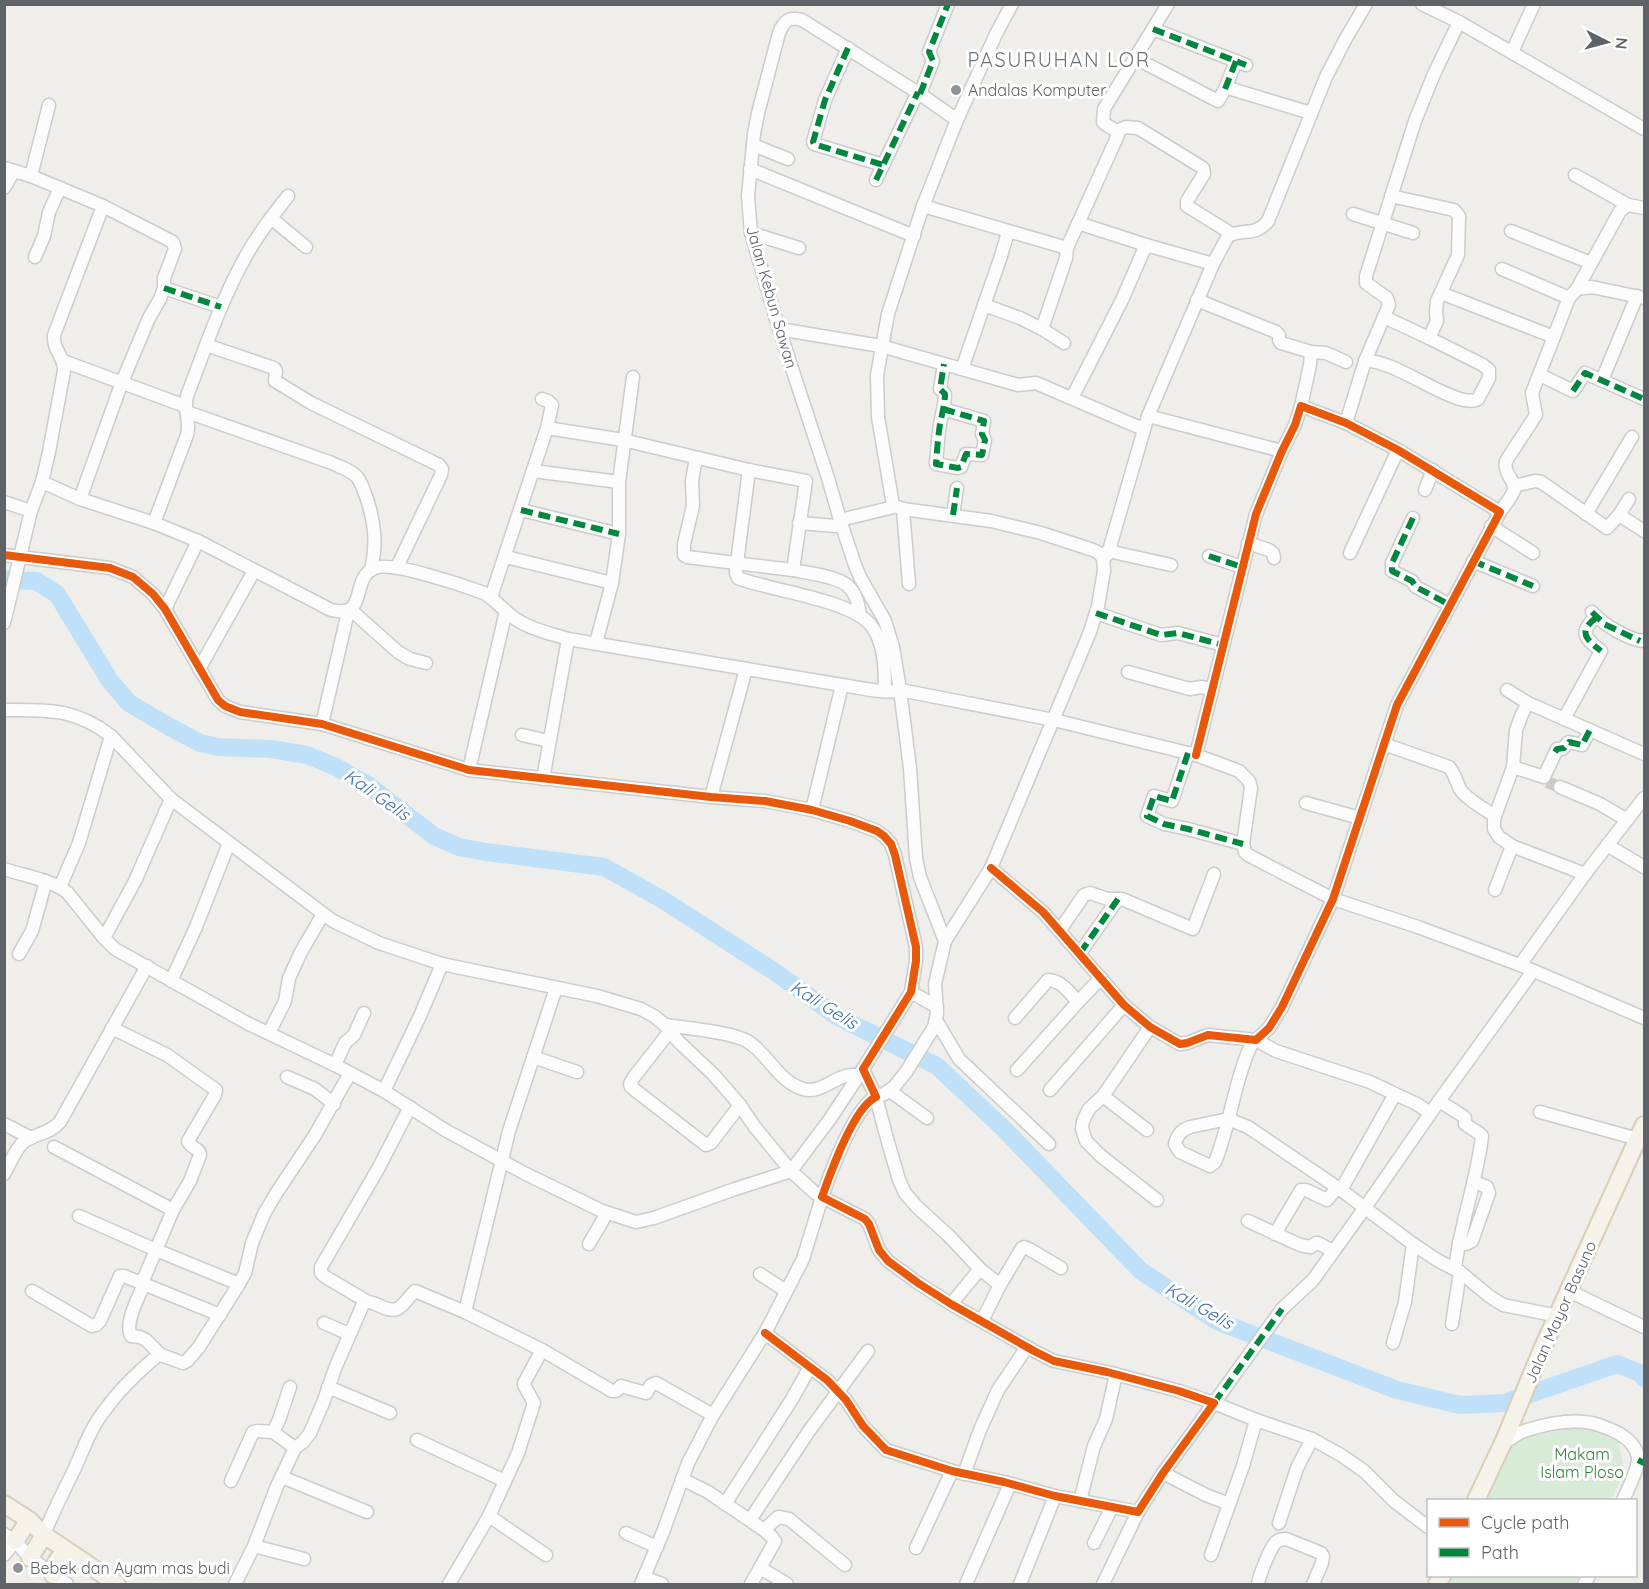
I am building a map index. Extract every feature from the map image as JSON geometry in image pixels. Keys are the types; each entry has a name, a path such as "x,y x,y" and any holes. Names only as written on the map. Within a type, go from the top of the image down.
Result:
{"main road":[{"name":"Jalan Mayor Basuno","path":"1476,1499 1641,1132"},
{"path":"4,1504 29,1520 44,1535 117,1584"},
{"path":"10,1537 29,1520"},
{"path":"30,1558 44,1535"},
{"path":"60,1580 54,1564 67,1551"}],"street":[{"path":"876,180 933,61 929,52 948,4"},
{"path":"909,584 898,508 892,503 877,404 877,375 881,346 891,305 923,206 957,120 1012,4"},
{"path":"1042,329 1066,258 1067,248 1117,138 1118,132 1103,122 1103,113 1168,4"},
{"path":"662,1584 642,1581 688,1462 713,1414 765,1333 803,1259 822,1197 839,1152 853,1126 866,1104 890,1091 906,1072 935,1023 937,1006 935,984 945,941 991,868 1054,720 1096,613 1106,554 1143,429 1213,264 1224,241 1232,234 1257,230 1268,221 1326,77 1366,4"},
{"path":"1422,4 1459,22 1644,129"},
{"path":"1512,52 1534,4"},
{"name":"Jalan Kebun Sawan","path":"892,691 890,633 860,577 836,524 828,478 779,329 751,233 748,196 750,169 758,112 779,33 786,21 791,19 802,20 919,93 957,120"},
{"path":"1346,423 1365,361 1388,308 1388,301 1365,280 1424,96 1459,22"},
{"path":"1136,58 1216,100 1220,100 1241,63 1153,29"},
{"path":"848,48 825,100 813,142 883,165"},
{"path":"1226,89 1311,113"},
{"path":"31,176 49,105"},
{"path":"1116,131 1126,127 1138,128 1203,168 1204,174 1186,205 1232,234"},
{"path":"753,145 788,159"},
{"path":"4,188 9,169 31,176 103,206 174,243 175,249 164,278 164,288 160,299 149,318 122,382 80,499"},
{"path":"750,169 914,236"},
{"path":"1575,175 1628,205 1644,208"},
{"path":"35,256 44,236 48,212 60,188"},
{"path":"154,523 188,435 187,396 221,307 247,253 288,196"},
{"path":"1391,196 1454,210 1460,216 1458,255 1436,304 1437,321 1429,338"},
{"path":"1557,1316 1503,1305 1458,1270 1437,1260 1413,1244 1339,1189 1248,1127 1228,1119 1185,1129 1177,1136 1175,1144 1177,1149 1210,1166 1213,1165 1218,1155 1228,1119 1236,1085 1246,1055 1254,1041 1269,1028 1282,1007 1333,899 1397,705 1491,526 1513,493 1514,486 1505,469 1506,461 1536,415 1532,396 1554,337 1573,294 1620,211 1628,205"},
{"path":"5,621 31,511 42,482 64,371 63,361 55,347 54,335 103,206"},
{"path":"923,206 1067,248"},
{"path":"1353,214 1413,233"},
{"path":"271,218 306,247"},
{"path":"1078,223 1213,264"},
{"path":"1511,231 1591,263"},
{"path":"962,369 1008,232"},
{"path":"751,233 799,248"},
{"path":"1072,398 1122,300 1146,245"},
{"path":"1502,269 1573,294 1592,287 1641,297 1602,380"},
{"path":"164,288 221,307"},
{"path":"1441,293 1554,337"},
{"path":"1197,300 1276,332 1281,343 1311,352 1326,353 1346,362"},
{"path":"984,305 1020,318 1064,343"},
{"path":"1365,361 1380,362 1469,402 1476,401 1489,378 1487,368 1384,317"},
{"path":"779,329 881,346 1018,385 1036,383 1143,429"},
{"path":"206,345 274,368 275,381 311,403 439,465 442,469 441,475 397,567"},
{"path":"1244,844 1164,824 1149,818 1147,816 1149,795 1171,807 1192,754 1212,689 1256,514 1295,425 1310,365 1311,352"},
{"path":"63,361 332,463 357,478 373,516 374,557 371,570 362,582 356,603 349,611 322,724"},
{"path":"943,409 984,420 982,434 986,440 982,454 966,454 961,467 958,468 936,464 943,409 945,395 940,389 944,364"},
{"path":"1540,375 1573,391 1584,373 1644,399"},
{"path":"596,644 612,583 619,534 619,482 628,441 633,377"},
{"path":"491,597 548,428 552,405 549,401 542,399"},
{"path":"1301,406 1346,423 1398,450 1500,512"},
{"path":"1148,416 1282,452"},
{"path":"548,428 628,441 806,481 793,570"},
{"path":"1586,514 1632,437"},
{"path":"1350,553 1398,450"},
{"path":"696,458 692,480 693,506 683,553 687,557 793,570 831,579 847,585 857,602 860,616"},
{"path":"749,470 737,576 740,579 831,604 860,616 871,625 876,634 910,768 916,858 920,877 945,941"},
{"path":"1425,490 1433,470"},
{"path":"534,471 619,482"},
{"path":"1514,486 1535,481 1541,482 1607,528 1629,499"},
{"path":"42,482 80,499 154,523 198,541 323,607 338,612 349,611 398,652 410,659 426,663"},
{"path":"953,515 957,488"},
{"path":"4,502 31,511"},
{"path":"799,523 836,524 898,508 991,521 1041,533 1106,554 1172,565"},
{"path":"520,510 619,534"},
{"path":"1619,515 1644,531"},
{"path":"1413,518 1392,564 1392,571 1413,581 1416,587 1450,605"},
{"path":"1491,526 1533,553"},
{"path":"165,609 198,541"},
{"path":"1248,543 1269,550 1273,553 1274,558"},
{"path":"4,555 19,562 110,568 123,572 144,585 165,609 218,700 232,709 251,714 322,724 469,770 776,802 812,810 877,831 891,844 895,855 916,947 916,961 908,997 863,1070 791,1171 636,1222 605,1217 445,1130 384,1091 247,1023 171,981 115,948 60,887 4,868"},
{"path":"1209,556 1242,567"},
{"path":"506,557 612,583"},
{"path":"1473,561 1533,586"},
{"path":"371,570 380,566 397,567 476,590 491,597 513,618 531,627 568,639 842,685 892,691 1054,720 1192,754 1239,771 1249,781 1251,788 1244,844 1248,855 1333,899 1418,927 1520,966 1644,1018"},
{"path":"199,669 254,571"},
{"path":"469,770 506,611"},
{"path":"1096,613 1161,635 1178,633 1223,645"},
{"path":"1564,719 1601,651 1587,639 1585,634 1594,614 1604,624 1632,638 1644,641"},
{"path":"543,779 568,639"},
{"path":"711,797 746,669"},
{"path":"1128,672 1190,689 1201,687 1212,689"},
{"path":"812,810 842,685"},
{"path":"1507,690 1528,703 1644,754"},
{"path":"1528,703 1516,730 1513,767 1493,824 1496,832 1512,846 1585,874"},
{"path":"4,710 69,713 93,723 111,736 171,800 333,921 379,943 442,964 597,996 641,1009 654,1016 713,1074 791,1171 815,1193 865,1219 879,1250 888,1261 918,1283 1054,1361 1116,1374 1179,1391 1312,1439 1364,1471 1394,1501 1427,1526"},
{"path":"1513,767 1545,780 1557,749 1562,749 1569,742 1582,745 1590,730"},
{"path":"522,735 549,741"},
{"path":"60,887 79,843 111,736"},
{"path":"1384,744 1449,767 1454,772 1464,793 1495,816"},
{"path":"1560,787 1600,804 1627,820"},
{"path":"1520,966 1585,874 1644,798"},
{"path":"104,938 135,881 171,800"},
{"path":"1306,802 1360,818"},
{"path":"171,981 196,927 229,843"},
{"path":"1607,845 1644,867"},
{"path":"1495,890 1512,846"},
{"path":"991,868 1043,912 1124,1005 1150,1027 1180,1044 1208,1035 1254,1041 1276,1051 1370,1082 1417,1104 1430,1113"},
{"path":"1060,930 1084,895 1090,893 1108,899 1118,899 1192,929 1214,874"},
{"path":"19,954 32,931 46,881"},
{"path":"1080,953 1118,899"},
{"path":"269,1034 285,1001 289,978 323,914"},
{"path":"384,1091 442,964"},
{"path":"4,1174 26,1141 51,1130 60,1122 147,966"},
{"path":"1102,1584 1138,1512 1162,1473 1282,1309 1312,1280 1533,971"},
{"path":"1017,1070 1101,978"},
{"path":"1015,1018 1048,980 1057,982 1078,1002"},
{"path":"465,1312 509,1131 556,988"},
{"path":"908,997 937,1006"},
{"path":"1050,1090 1124,1005"},
{"path":"335,1065 345,1043 354,1035 364,1013"},
{"path":"935,1023 959,1059 1049,1144"},
{"path":"1150,1027 1103,1096 1089,1109 1082,1129 1086,1141 1101,1156 1157,1200"},
{"path":"112,1028 167,1055 216,1090 188,1141 199,1150 200,1155 156,1250 128,1329 130,1336 141,1337 161,1354 181,1363 187,1361 199,1347 239,1284 245,1273 252,1243 264,1214 334,1104 350,1073"},
{"path":"668,1028 734,1036 747,1041 783,1077 793,1085 805,1089 816,1090 839,1077 863,1070"},
{"path":"668,1028 634,1077 630,1084 631,1087 706,1145 711,1143 740,1105"},
{"path":"533,1057 577,1072"},
{"path":"863,1070 876,1097 904,1193 980,1269 1000,1285"},
{"path":"287,1077 315,1089 334,1104"},
{"path":"890,1091 927,1118"},
{"path":"1275,1234 1300,1190 1327,1200 1339,1189 1395,1094"},
{"path":"1103,1096 1147,1130"},
{"path":"1439,1101 1463,1116 1465,1124 1481,1135 1474,1182 1459,1242 1452,1324"},
{"path":"410,1107 321,1267 321,1273 366,1301 382,1307 400,1308 415,1291 465,1312 542,1350 612,1391 616,1391 621,1386 646,1394 651,1385 656,1383 713,1414"},
{"path":"1540,1113 1641,1132"},
{"path":"4,1124 26,1141"},
{"path":"54,1147 173,1210"},
{"path":"1459,1242 1466,1244 1472,1241 1489,1193 1488,1187 1474,1182"},
{"path":"80,1216 239,1284"},
{"path":"589,1244 605,1217"},
{"path":"1248,1221 1300,1245 1311,1247 1316,1243 1333,1251"},
{"path":"1393,1343 1405,1302 1413,1244"},
{"path":"982,1321 1000,1285 1024,1247 1061,1268"},
{"path":"951,1304 980,1269"},
{"path":"760,1274 786,1291"},
{"path":"32,1291 94,1326 100,1321 120,1275 220,1315"},
{"path":"1569,1291 1644,1327"},
{"path":"235,1584 254,1546 295,1448 310,1432 349,1334 366,1301"},
{"path":"324,1323 349,1334"},
{"path":"765,1333 827,1380 846,1400 863,1426 886,1449 904,1457 958,1473 1055,1496 1138,1512"},
{"path":"916,1548 958,1473 998,1390 1027,1347"},
{"path":"449,1584 489,1516 518,1453 534,1403 524,1383 542,1350"},
{"path":"750,1520 837,1391 868,1351"},
{"path":"44,1535 92,1430 104,1410 141,1371 161,1354"},
{"path":"725,1504 810,1367"},
{"path":"1080,1501 1094,1446 1106,1419 1116,1374"},
{"path":"273,1432 290,1387"},
{"path":"328,1388 390,1413"},
{"path":"1211,1555 1243,1466 1256,1420"},
{"path":"1504,1439 1525,1430 1550,1424 1575,1422 1592,1423 1624,1436 1636,1449 1641,1461 1638,1463 1623,1499"},
{"path":"231,1481 253,1432 273,1432 295,1448"},
{"path":"1279,1523 1297,1468 1312,1439"},
{"path":"417,1440 505,1481"},
{"path":"1162,1473 1229,1504"},
{"path":"282,1477 367,1512"},
{"path":"682,1479 708,1492 772,1536 775,1542 751,1584"},
{"path":"966,1584 1010,1484"},
{"path":"1020,1584 1055,1496"},
{"path":"1094,1543 1112,1507"},
{"path":"489,1516 546,1555"},
{"path":"764,1530 778,1517 789,1519 845,1566"},
{"path":"626,1533 657,1547"},
{"path":"4,1555 10,1537 30,1558 60,1580"},
{"path":"1258,1584 1273,1548 1281,1539 1321,1553 1322,1563 1313,1584"},
{"path":"254,1546 304,1559"},
{"path":"760,1568 787,1584"}],"green space":[{"name":"Makam Islam Ploso","path":"1584,1425 1618,1435 1624,1472 1611,1499 1486,1499 1516,1439"},
{"path":"1448,1577 1578,1577 1575,1584 1444,1584"}],"waterway":[{"name":"Kali Gelis","path":"4,580 36,581 57,594 110,681 129,703 200,743 218,747 271,749 307,755 336,767 368,785 434,836 459,847 604,867 663,900 775,972 838,1017 937,1066 1002,1127 1141,1271 1217,1321 1397,1390 1460,1405 1504,1403 1617,1364 1642,1374 1644,1378"}],"tunnel":[{"path":"1547,782 1560,787"}],"marked path":[{"path":"920,94 933,61 929,52 948,4"},
{"path":"1153,29 1246,65"},
{"path":"848,48 825,100 813,142 883,165"},
{"path":"1225,89 1236,61"},
{"path":"876,180 918,92"},
{"path":"164,288 221,307"},
{"path":"943,409 984,421 982,434 985,440 982,455 966,454 961,467 958,468 936,464 939,429 945,397 940,389 944,364"},
{"path":"1573,391 1585,373 1644,399"},
{"path":"953,515 957,488"},
{"path":"521,510 619,534"},
{"path":"1413,518 1392,563 1392,571 1450,605"},
{"path":"1209,556 1242,567"},
{"path":"1473,561 1533,586"},
{"path":"1592,612 1604,624 1640,641"},
{"path":"1096,613 1161,635 1178,633 1223,645"},
{"path":"1597,617 1587,627 1586,635 1591,643 1601,651"},
{"path":"1555,752 1557,749 1564,748 1569,742 1582,745 1590,730"},
{"path":"1188,753 1172,801 1154,796 1147,816 1164,824 1243,844"},
{"path":"1080,953 1118,899"},
{"path":"1214,1403 1282,1309"},
{"path":"1638,1460 1644,1463"}],"cycle path":[{"path":"991,868 1043,912 1124,1005 1150,1027 1180,1044 1208,1035 1256,1040 1269,1028 1282,1007 1333,899 1397,705 1500,512 1398,450 1346,423 1301,406 1256,514 1196,755"},
{"path":"4,555 110,568 133,577 153,594 165,609 218,700 225,706 240,712 322,724 469,770 765,801 812,810 877,831 891,844 895,855 916,947 916,961 911,992 863,1069 876,1097 868,1103 851,1127 822,1197 865,1219 879,1250 888,1261 918,1283 1034,1351 1054,1361 1107,1372 1214,1403 1138,1512 1055,1496 952,1471 886,1450 863,1426 846,1400 827,1380 765,1333"}],"place":[{"name":"Andalas Komputer","path":"956,90"},
{"name":"Bebek dan Ayam mas budi","path":"18,1568"}],"district":[{"name":"PASURUHAN LOR","path":"1059,60"}]}
